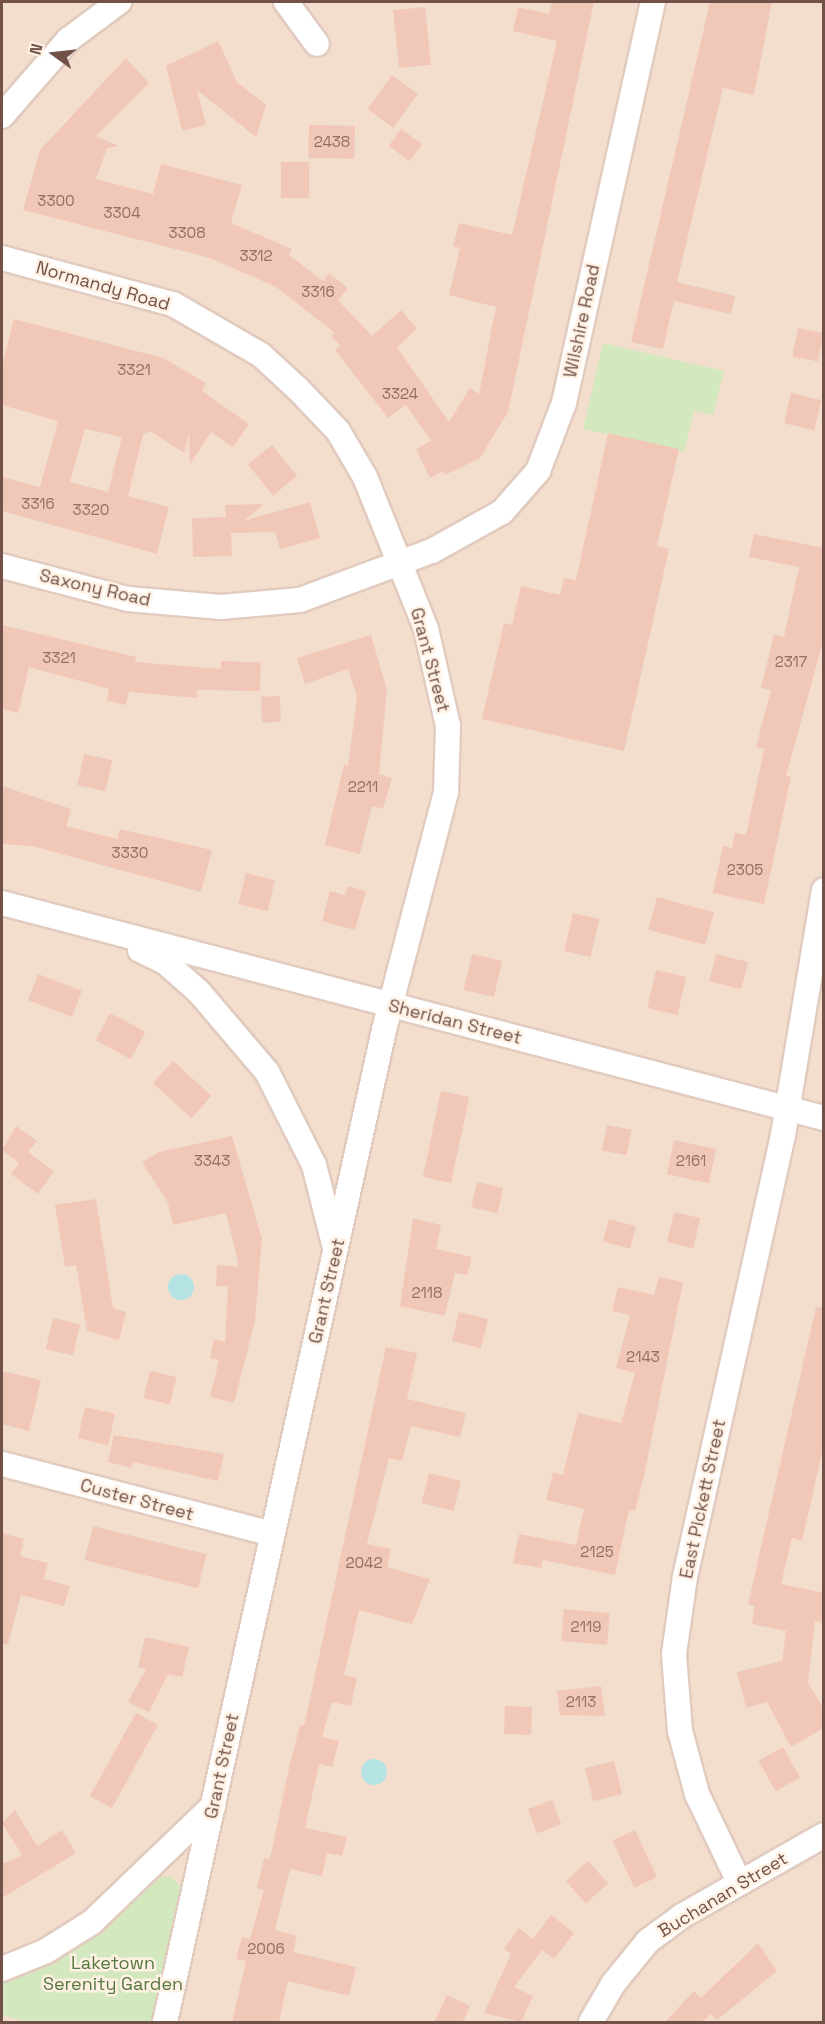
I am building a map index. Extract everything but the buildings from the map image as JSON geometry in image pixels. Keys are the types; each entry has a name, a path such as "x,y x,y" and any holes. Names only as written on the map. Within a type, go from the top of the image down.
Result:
{"street":[{"path":"2,116 68,40 119,2"},
{"path":"286,2 317,44"},
{"name":"Wilshire Road","path":"399,565 484,525 522,493 543,461 564,403 653,2"},
{"name":"Normandy Road","path":"2,258 173,304 261,355 338,431 365,477 399,565"},
{"name":"Saxony Road","path":"2,566 128,599 221,607 300,600 399,565"},
{"name":"Grant Street","path":"165,2022 390,1005 449,765 444,696 426,629 399,565"},
{"name":"East Pickett Street","path":"739,1882 697,1794 680,1731 674,1654 685,1577 787,1109 824,890"},
{"name":"Sheridan Street","path":"2,903 824,1118"},
{"name":"Sheridan Street","path":"86,925 165,962 267,1072 314,1165 336,1251"},
{"name":"Custer Street","path":"2,1464 272,1534"},
{"path":"2,1969 46,1951 92,1922 213,1806"},
{"name":"Buchanan Street","path":"591,2022 613,1984 648,1941 739,1882 824,1835"}],"shaded area":[{"path":"2,2 823,2 823,2022 2,2022"}],"green space":[{"path":"603,343 724,371 713,415 694,411 684,452 583,429"},
{"name":"Laketown Serenity Garden","path":"171,1876 181,1887 152,2022 30,2022 2,2015 2,1984 116,1914 160,1877"}],"water":[{"path":"181,1274 190,1278 194,1287 190,1296 181,1300 172,1296 168,1287 172,1278"},
{"path":"374,1759 383,1763 387,1772 383,1781 374,1785 365,1781 361,1772 365,1763"}]}
